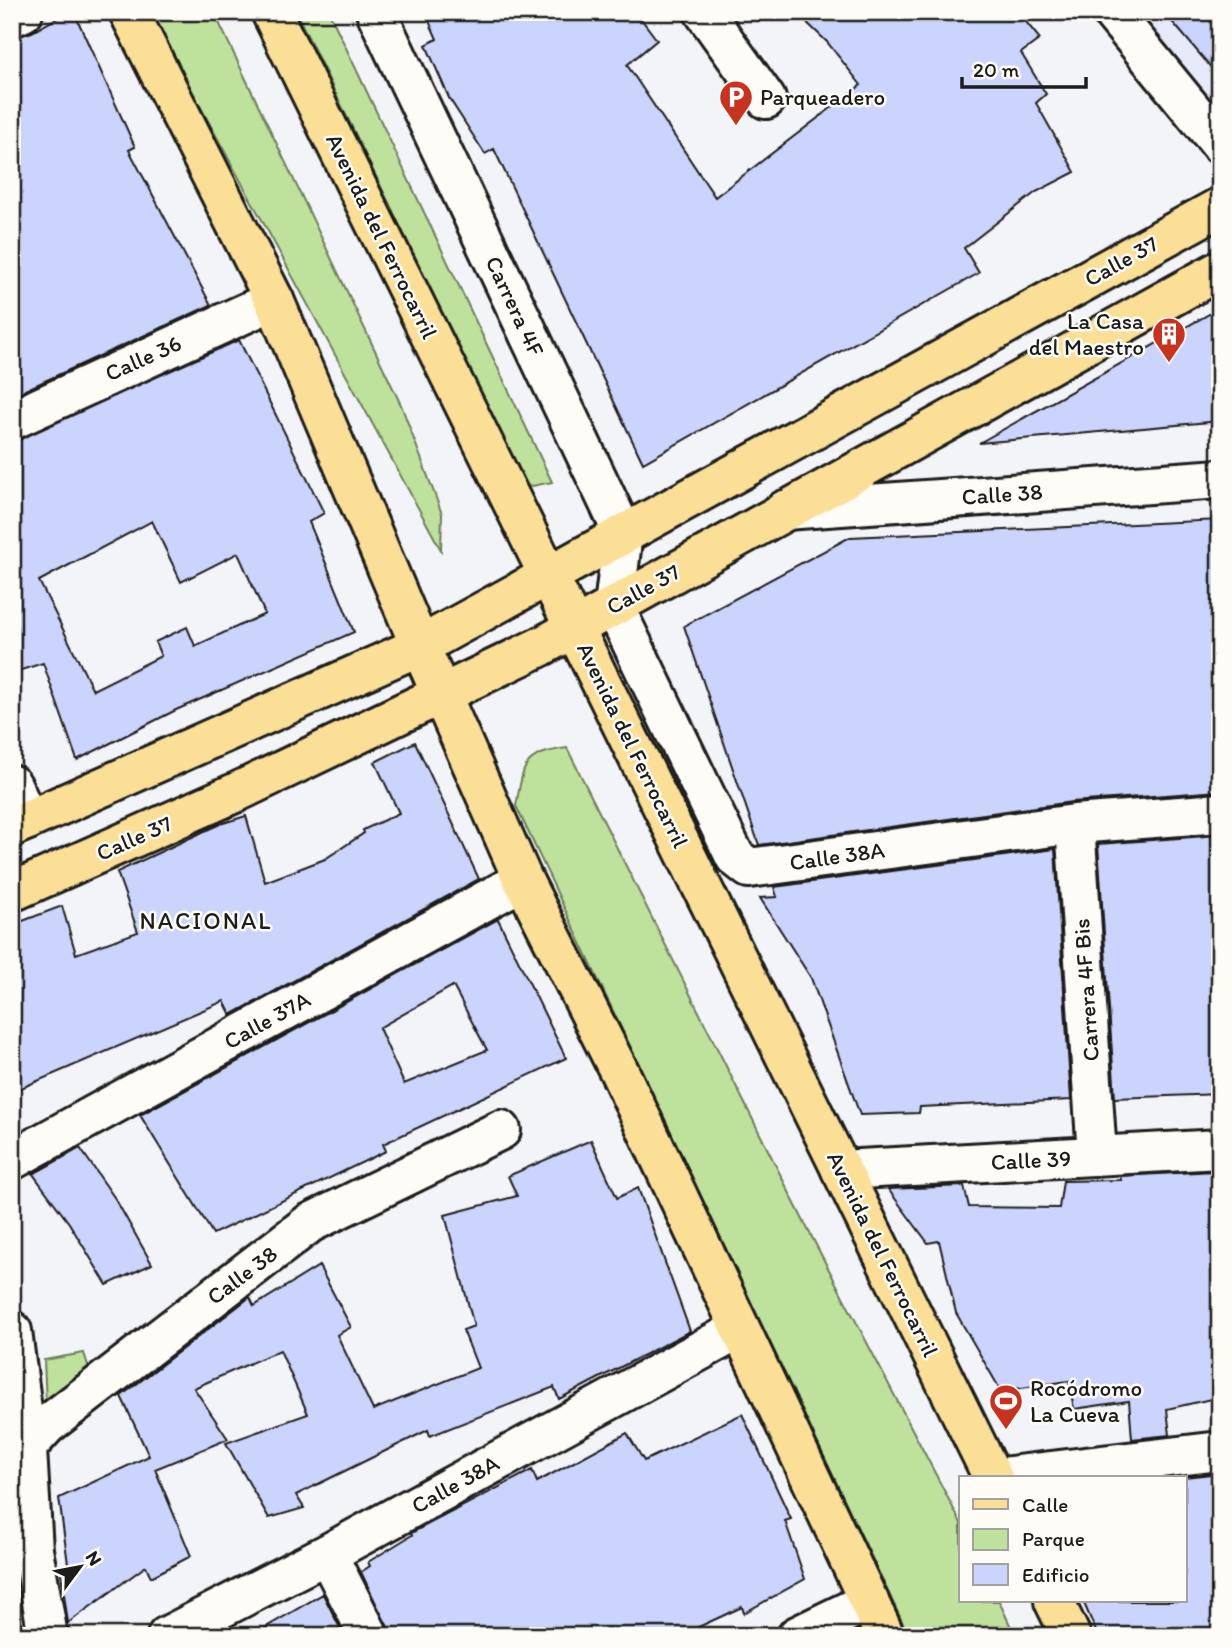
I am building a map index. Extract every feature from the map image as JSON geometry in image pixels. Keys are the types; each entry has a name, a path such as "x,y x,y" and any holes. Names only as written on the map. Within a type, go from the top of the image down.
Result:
{"main road":[{"path":"129,12 274,300 441,696 523,880 620,1073 885,1636"},
{"name":"Avenida del Ferrocarril","path":"271,12 992,1476"},
{"name":"Calle 37","path":"20,823 420,646 1220,207"},
{"name":"Calle 37","path":"12,892 441,696 576,627 1220,270"},
{"path":"956,353 982,401"},
{"path":"1054,1602 1071,1636"}],"street":[{"path":"12,18 23,12"},
{"name":"Carrera 4F","path":"376,12 623,533"},
{"path":"704,12 766,99"},
{"path":"1112,12 1220,144"},
{"name":"Calle 36","path":"12,420 274,300"},
{"name":"Calle 38","path":"785,510 1220,479"},
{"path":"614,606 623,533"},
{"path":"576,627 623,533"},
{"name":"Calle 38A","path":"614,606 735,857 749,868 1075,824 1220,813"},
{"path":"12,785 20,823"},
{"name":"Carrera 4F Bis","path":"1075,824 1097,1156"},
{"name":"Calle 37A","path":"12,1160 523,880"},
{"name":"Calle 38","path":"20,1457 47,1425 310,1223 501,1130"},
{"name":"Calle 39","path":"841,1170 1220,1149"},
{"name":"Calle 38A","path":"167,1636 327,1554 740,1329"},
{"path":"12,1331 20,1457 48,1636"},
{"path":"1010,1476 1220,1451"},
{"path":"327,1554 369,1636"},
{"path":"797,1636 869,1601"}],"shaded area":[{"path":"1119,12 1220,12 1220,137"}],"green space":[{"path":"149,12 214,12 401,405 442,514 441,550"},
{"path":"296,12 329,12 552,482 527,487"},
{"path":"567,748 802,1218 959,1519 959,1602 999,1602 1015,1636 909,1636 516,806 521,780 528,764 533,758"},
{"path":"84,1353 95,1387 47,1425 44,1360"}],"building":[{"path":"68,12 74,12 135,147 129,150 211,305 12,396 12,38 32,32"},
{"path":"425,12 636,12 657,40 627,65 715,197 861,85 827,42 796,12 1018,12 1040,39 1021,53 1046,94 1036,103 1075,172 1036,192 964,248 979,273 643,463 494,149 485,154 449,98 426,45 437,39"},
{"path":"1164,12 1220,12 1220,78"},
{"name":"La Casa del Maestro","path":"1220,308 1220,421 979,443"},
{"path":"239,340 324,513 309,522 354,632 176,710 77,760 43,663 12,673 12,441","holes":["152,521 181,582 238,553 265,614 195,646 187,627 155,642 161,656 93,690 39,581"]},
{"path":"1220,520 1220,791 1072,802 759,845 684,626 850,537"},
{"path":"415,742 479,879 231,1015 224,1001 12,1092 12,925 62,906 76,954 138,932 117,872 220,824 246,816 265,882 325,859 364,833 363,830 399,813 375,762"},
{"path":"1220,835 1220,1094 1115,1098 1098,844"},
{"path":"1055,849 1071,1100 920,1107 919,1113 860,1115 811,978 760,898 777,897 774,887"},
{"path":"498,919 566,1058 383,1144 386,1151 213,1234 140,1115","holes":["453,986 487,1050 404,1084 379,1028"]},
{"path":"591,1140 617,1198 638,1188 690,1331 559,1399 554,1387 430,1436 428,1430 296,1495 304,1508 269,1518 226,1443 308,1414 280,1350 194,1388 228,1439 155,1469 191,1556 151,1577 146,1566 68,1623 61,1573 69,1571 59,1498 149,1456 121,1396 250,1297 254,1306 319,1266 351,1327 337,1335 373,1410 478,1368 463,1330 474,1326 445,1215 517,1196 508,1176"},
{"path":"80,1148 116,1200 152,1264 107,1285 69,1223 33,1174"},
{"path":"1215,1171 1220,1255 1220,1397 1167,1409 1170,1435 1132,1439 1129,1401 1074,1409 1069,1381 1001,1391 956,1313 939,1241 928,1243 888,1189 964,1186 969,1207 1059,1208 1063,1181 1121,1180 1120,1176"},
{"path":"742,1414 791,1519 785,1521 805,1579 744,1613 742,1607 679,1636 391,1636 361,1572 370,1566 368,1562 412,1535 411,1533 532,1470 537,1482 627,1433 644,1461"},
{"path":"1220,1473 1220,1636 1098,1636 1083,1602 1186,1602 1186,1477"},
{"path":"323,1594 344,1636 251,1636"}],"place":[{"name":"Parqueadero","path":"736,127"},
{"name":"La Casa del Maestro","path":"1169,364"},
{"name":"Rocódromo La Cueva","path":"1006,1431"}],"district":[{"name":"NACIONAL","path":"206,920"}]}
